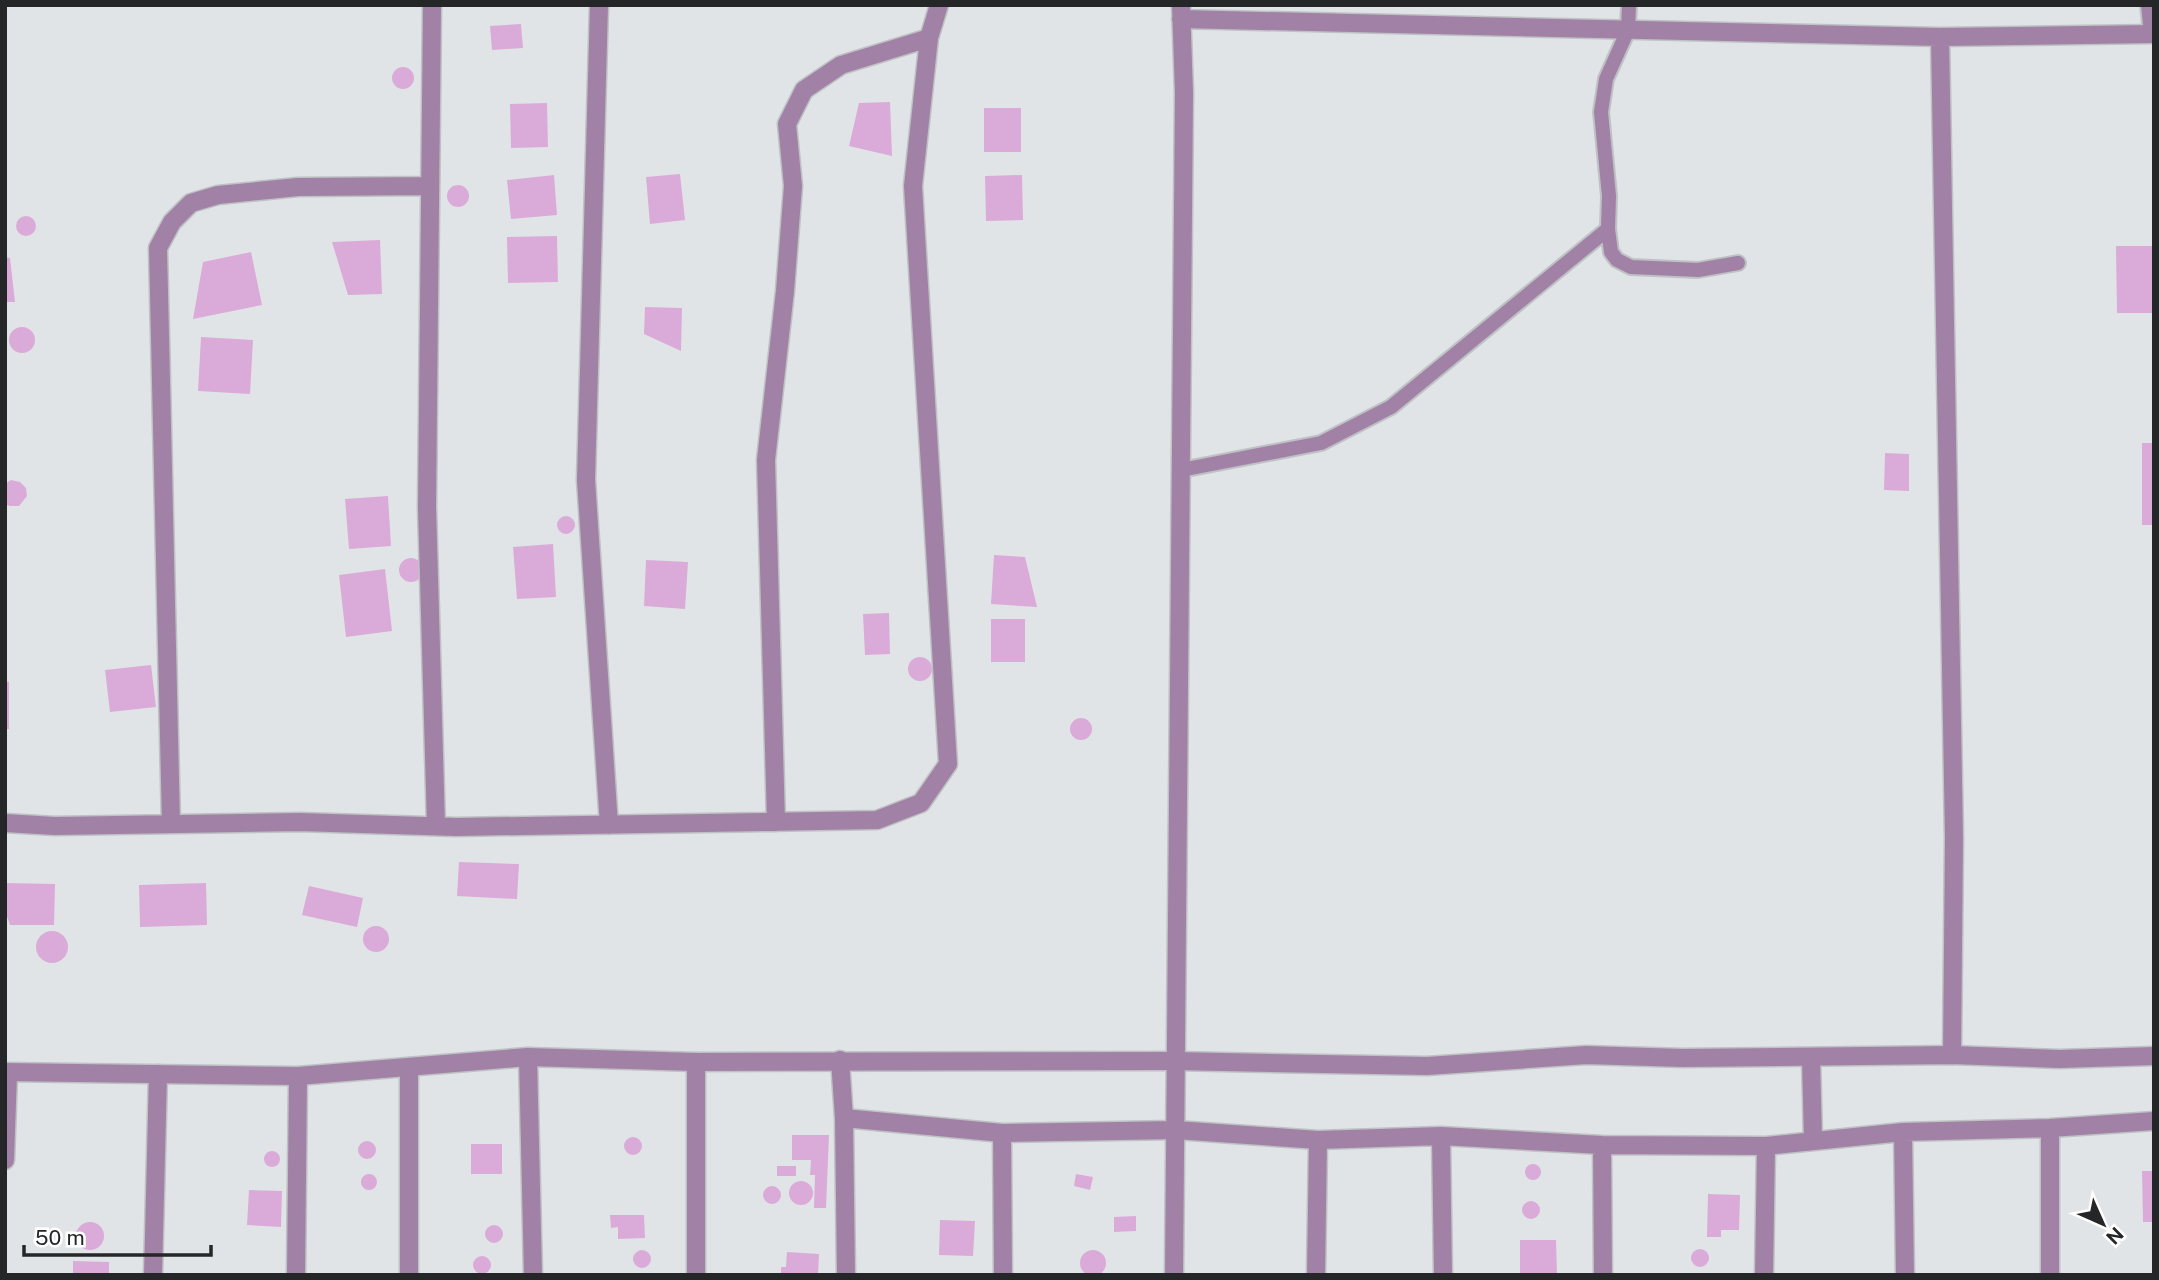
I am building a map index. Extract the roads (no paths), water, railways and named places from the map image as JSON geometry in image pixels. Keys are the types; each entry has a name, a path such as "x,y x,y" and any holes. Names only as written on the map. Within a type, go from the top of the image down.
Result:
{"street":[{"path":"432,5 427,507 436,826"},
{"path":"599,5 586,480 609,825"},
{"path":"5,823 55,826 300,822 436,826 877,820 920,803 948,764 913,186 929,38 939,5"},
{"path":"1174,1275 1184,93 1181,12 1628,30 1940,37 2152,34"},
{"path":"1940,37 1954,838 1952,1055"},
{"path":"776,822 766,460 785,291 793,186 787,124 804,90 841,65 929,38"},
{"path":"171,824 158,248 172,222 191,203 218,195 298,187 429,186"},
{"path":"5,1160 6,1072 298,1076 528,1057 696,1062 1174,1061 1427,1066 1586,1055 1683,1059 1952,1055 2059,1059 2154,1056"},
{"path":"528,1057 533,1275"},
{"path":"1811,1058 1813,1140"},
{"path":"840,1060 844,1118 846,1275"},
{"path":"696,1062 696,1275"},
{"path":"408,1067 408,1275"},
{"path":"153,1275 158,1074"},
{"path":"296,1275 298,1076"},
{"path":"844,1118 1002,1133 1176,1130 1318,1140 1441,1136 1602,1145 1766,1146 1903,1132 2050,1128 2154,1121"},
{"path":"2050,1128 2050,1275"},
{"path":"1903,1132 1905,1275"},
{"path":"1002,1133 1003,1275"},
{"path":"1441,1136 1443,1275"},
{"path":"1316,1275 1318,1140"},
{"path":"1602,1145 1604,1275"},
{"path":"1764,1275 1766,1146"}],"lane":[{"path":"1629,5 1628,30 1606,79 1601,112 1611,252 1617,260 1631,267 1698,270 1738,263"},
{"path":"2148,5 2152,34"},
{"path":"1181,470 1321,443 1391,407 1608,229"}]}
